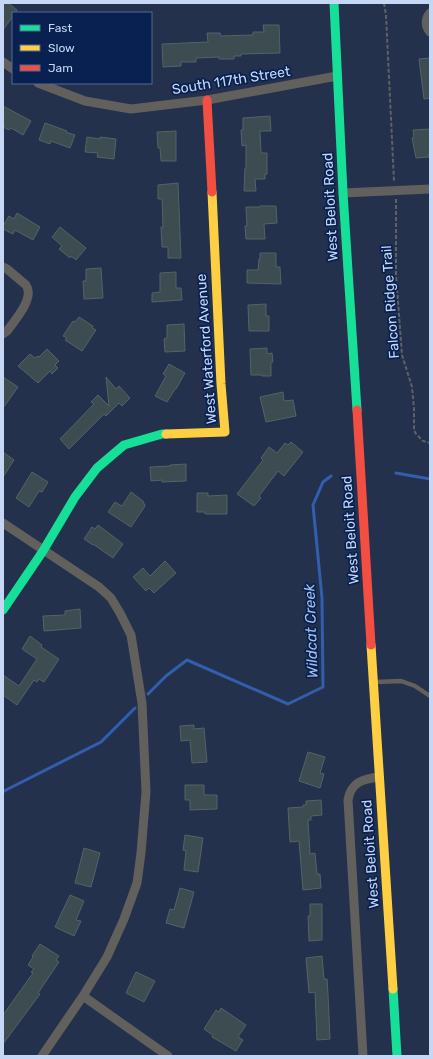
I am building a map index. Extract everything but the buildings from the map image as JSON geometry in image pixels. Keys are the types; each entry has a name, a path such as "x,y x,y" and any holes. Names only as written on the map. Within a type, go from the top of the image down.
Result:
{"main road":[{"name":"West Beloit Road","path":"334,3 336,76 396,1056"},
{"name":"West Waterford Avenue","path":"3,610 43,550 75,497 97,468 124,445 162,434 226,432 221,384 207,100"}],"street":[{"path":"430,13 426,20 426,25 430,32"},
{"path":"3,62 12,68"},
{"name":"South 117th Street","path":"41,84 85,101 131,109 207,100 336,76"},
{"path":"343,193 430,189"},
{"path":"3,267 28,288 28,302 7,331 3,334"},
{"path":"3,524 99,587 111,598 131,635 142,703 146,792 137,883 107,957 83,996 42,1056"},
{"path":"363,1056 348,800 349,793 359,782 379,777"},
{"path":"83,996 168,1056"}],"lane":[{"path":"373,682 401,681 415,686 430,696"}],"path":[{"path":"384,3 386,16 394,183"},
{"name":"Falcon Ridge Trail","path":"396,198 396,275 402,355 412,387 414,430 419,438 430,443"}],"waterway":[{"path":"396,473 430,479"},
{"name":"Wildcat Creek","path":"148,694 166,676 187,660 288,704 323,687 322,598 313,505 323,482 331,476"},
{"name":"Wildcat Creek","path":"3,792 101,742 135,708"}],"traffic: fast":[{"path":"334,3 343,193 357,410"},
{"path":"3,610 43,551 75,497 97,468 124,445 166,434"},
{"path":"393,989 397,1056"}],"traffic: slow":[{"path":"166,434 225,432 221,384 212,192"},
{"path":"371,645 393,989"}],"traffic: jam":[{"path":"207,100 212,192"},
{"path":"357,410 371,645"}]}
